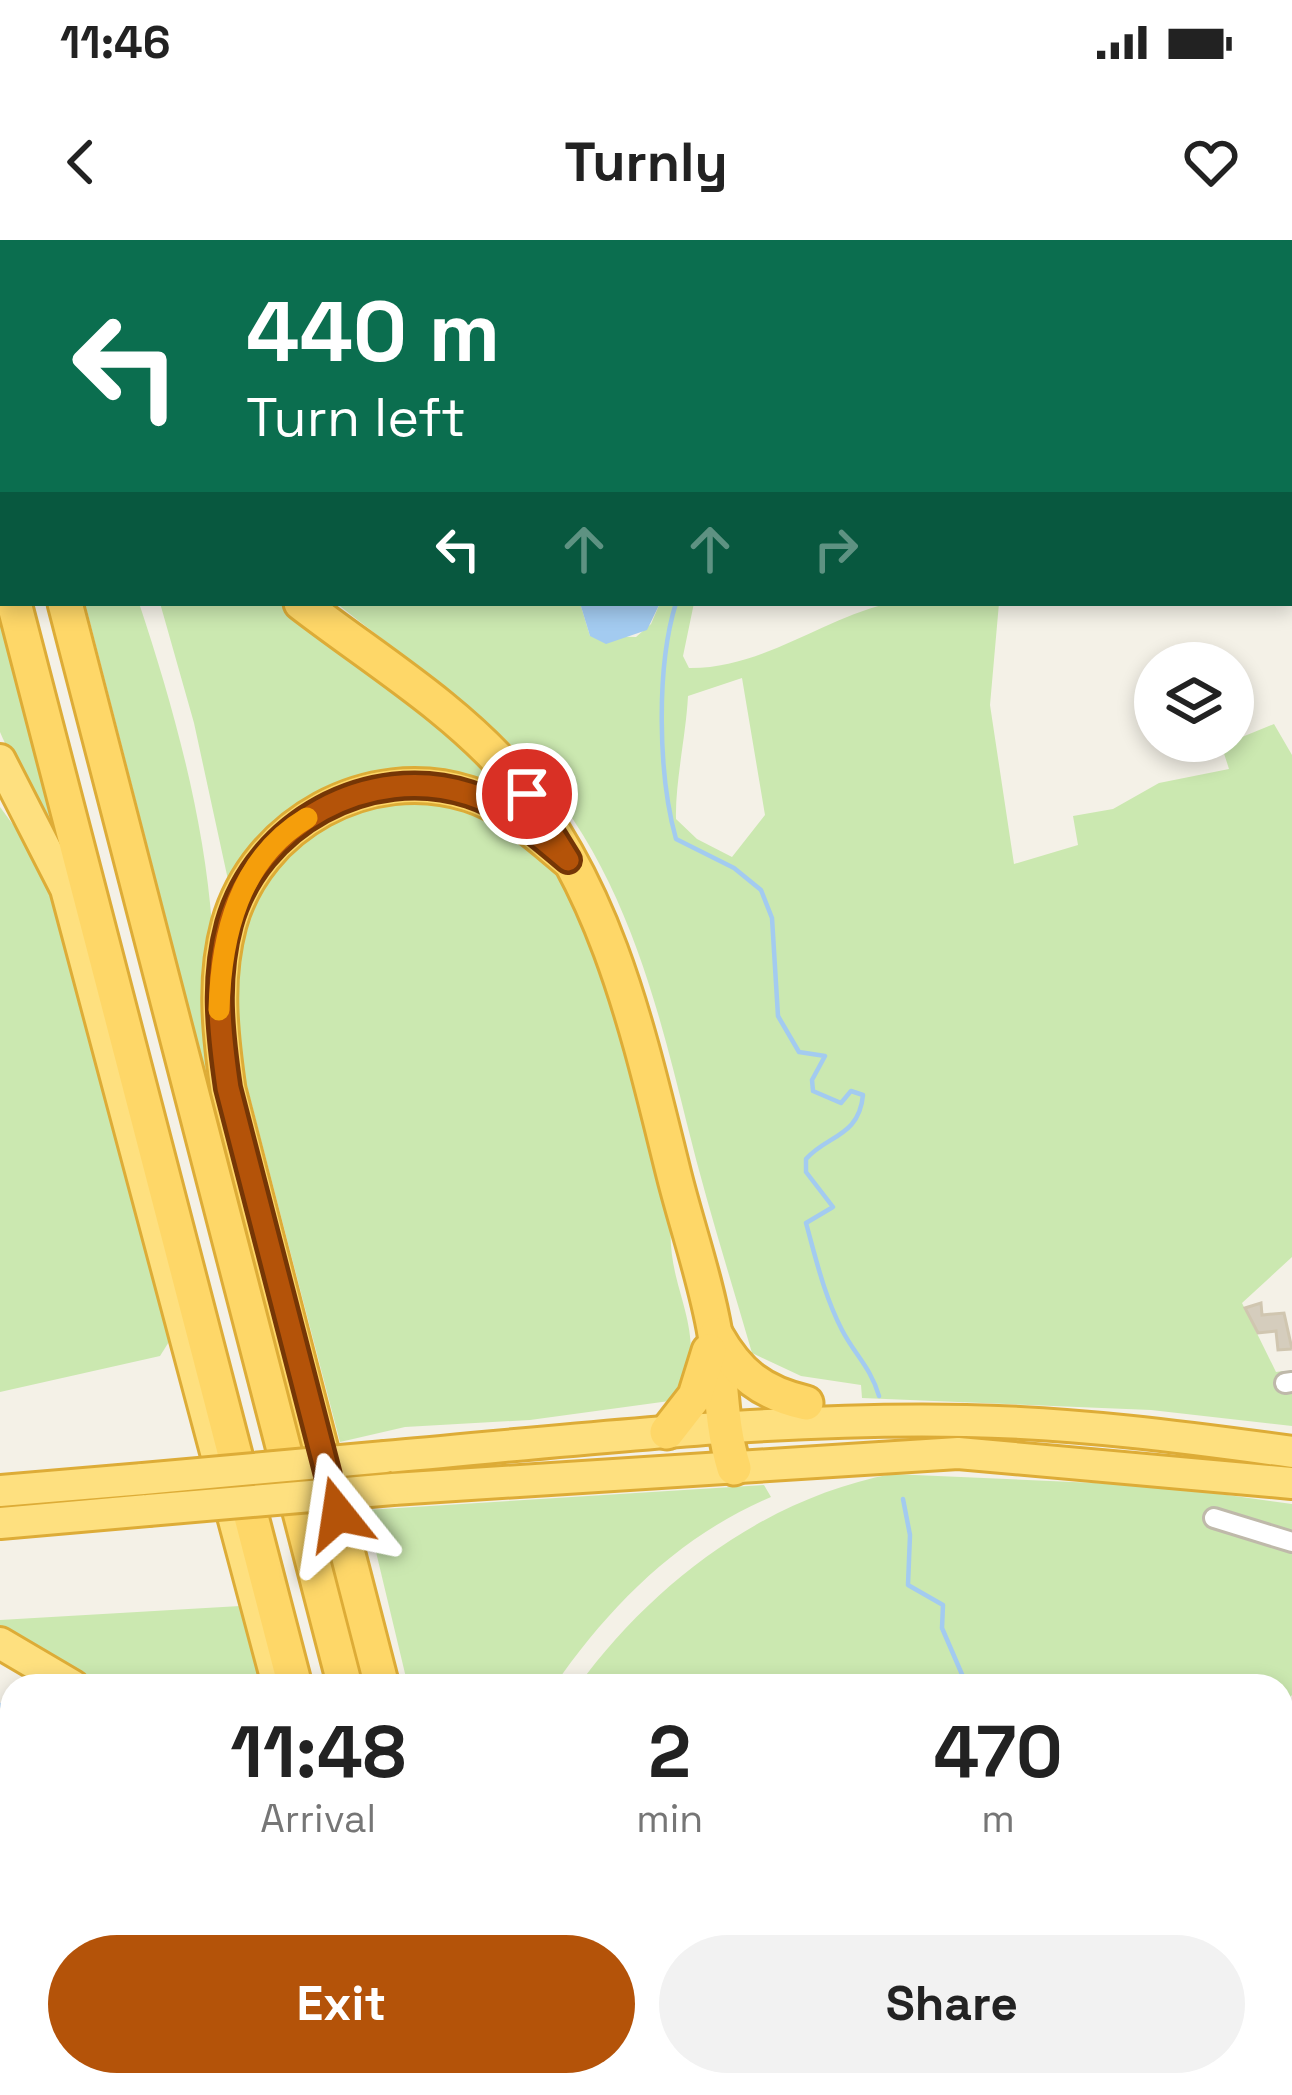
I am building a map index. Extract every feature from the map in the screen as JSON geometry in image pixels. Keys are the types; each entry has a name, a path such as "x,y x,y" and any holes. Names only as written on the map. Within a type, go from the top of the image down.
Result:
{"highway":[{"path":"15,606 292,1674"},
{"path":"65,606 342,1674"},
{"path":"305,606 509,772 545,817 607,936 628,997 715,1333 734,1468"},
{"path":"0,760 59,869 275,1674"},
{"path":"379,1674 228,1088 219,1026 229,925 248,879 277,843 329,804 364,791 424,786 471,794 506,811 568,860"},
{"path":"0,796 26,830 71,911"},
{"path":"715,1333 734,1368 770,1392 879,1421"},
{"path":"667,1432 700,1385 715,1333"},
{"path":"730,1427 734,1368"},
{"path":"0,1523 262,1468 730,1427 879,1421 1146,1431 1292,1452"},
{"path":"0,1491 270,1500 958,1454 1292,1483"},
{"path":"0,1643 53,1674"}],"street":[{"path":"1214,1518 1292,1542"}],"green space":[{"path":"86,606 140,606 175,721 312,1443 302,1444"},
{"path":"161,606 298,606 525,800 350,787 230,889 194,723"},
{"path":"340,606 581,606 590,636 636,637 651,624 659,606 693,606 683,656 689,668 765,653 879,606 999,606 990,705 1014,864 1078,845 1073,816 1113,809 1159,783 1229,769 1227,762 1254,762 1254,732 1274,724 1292,755 1292,1257 1242,1303 1276,1372 1283,1371 1285,1389 1292,1389 1292,1426 1151,1410 862,1398 861,1385 801,1376 752,1353 662,1026 630,931 587,841 559,799 504,738","holes":["742,678 765,815 732,857 697,839 676,819 688,696"]},
{"path":"0,610 60,849 31,802 0,732"},
{"path":"413,800 477,811 521,836 558,877 587,930 630,1052 671,1222 674,1268 691,1348 684,1399 530,1420 405,1427 340,1442 236,1044 237,972 255,902 271,872 294,845 322,824 358,809"},
{"path":"0,807 47,871 172,1337 160,1356 0,1392"},
{"path":"892,1474 1163,1486 1292,1504 1292,1674 587,1674 641,1613 715,1550 757,1524 845,1486"},
{"path":"764,1485 771,1497 706,1532 649,1576 563,1674 405,1674 366,1510"},
{"path":"240,1606 259,1674 85,1674 0,1625 0,1620"}],"water":[{"path":"581,606 659,606 647,630 606,644 590,636"}],"building":[{"path":"1261,1303 1262,1315 1284,1313 1292,1349 1278,1350 1276,1331 1258,1333 1245,1308"}],"waterway":[{"path":"675,606 665,658 662,721 676,839 734,868 761,890 772,918 778,1016 799,1052 825,1056 812,1080 813,1091 841,1103 851,1091 863,1095 849,1127 806,1159 806,1172 833,1207 806,1223 836,1317 879,1396"},
{"path":"903,1499 910,1535 908,1585 943,1605 942,1628 962,1674"}],"slow traffic":[{"path":"219,1010 220,973 240,893 256,865 307,818"}],"route":[{"path":"338,1514 228,1088 219,1026 220,973 229,925 256,865 277,843 329,804 364,791 424,786 471,794 506,811 568,860 527,794"}]}
